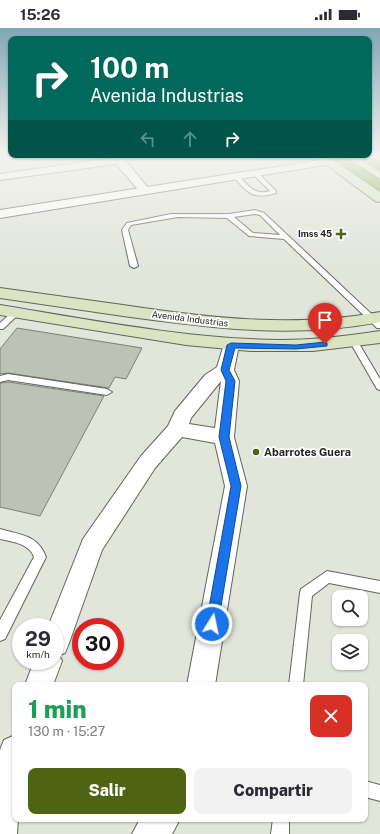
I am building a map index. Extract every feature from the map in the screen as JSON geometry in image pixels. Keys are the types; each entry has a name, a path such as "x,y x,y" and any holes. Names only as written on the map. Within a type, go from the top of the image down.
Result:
{"main road":[{"name":"Avenida Industrias","path":"0,293 222,324 288,327 331,326 378,321"},
{"path":"5,310 18,302 74,304"},
{"name":"Avenida Industrias","path":"5,310 190,341 231,345 296,347 354,342 380,337"}],"street":[{"path":"0,214 135,193"},
{"path":"202,682 236,486 224,437 230,381 225,370 231,345"},
{"path":"64,619 91,546 148,462 177,429 182,416 211,379 225,370"},
{"path":"177,429 224,437"},
{"path":"40,682 45,670"},
{"path":"0,834 4,780 12,759"},
{"path":"149,834 160,822"}],"lane":[{"path":"251,193 256,195 270,193"},
{"path":"134,266 125,230 129,224 184,215 205,217 259,213 378,321"},
{"path":"228,216 251,235 285,237"},
{"path":"0,327 5,310"},
{"path":"354,342 380,387"},
{"path":"0,379 8,377 107,392"},
{"path":"0,534 33,544 38,549 40,557 0,634"},
{"path":"296,682 306,593 326,577 380,587"},
{"path":"368,790 380,793"},
{"path":"280,834 281,822"}],"building":[{"path":"17,328 142,348 126,379 115,377 109,388 8,373 0,374 0,349"},
{"path":"8,382 104,396 40,516 0,507 0,383"}],"place":[{"name":"Imss 45","path":"341,234"},
{"name":"Abarrotes Guera","path":"256,452"}],"route":[{"path":"212,624 236,486 224,437 230,381 225,370 231,345 296,347 325,344"}]}
